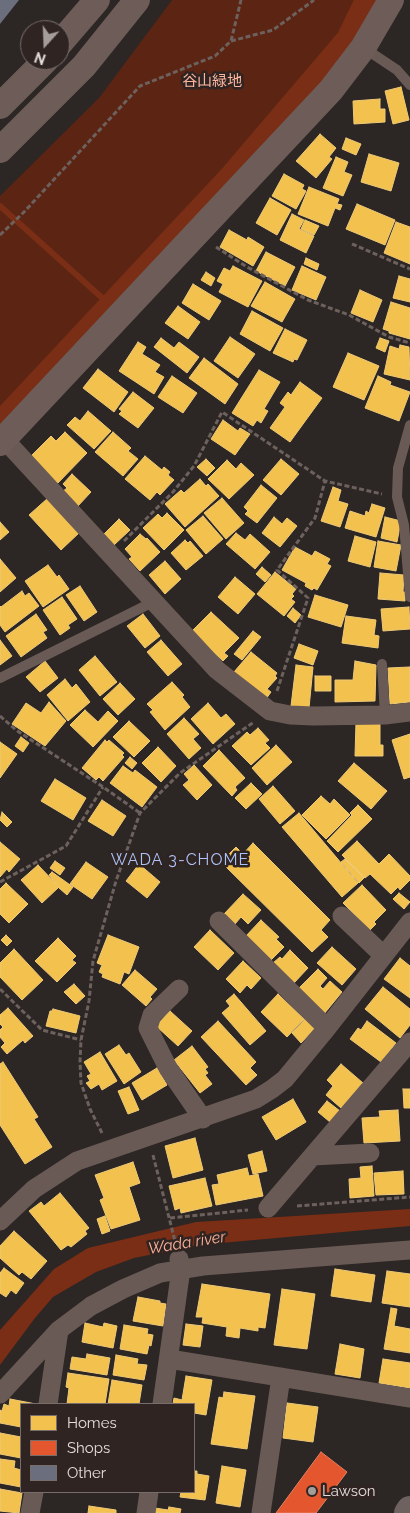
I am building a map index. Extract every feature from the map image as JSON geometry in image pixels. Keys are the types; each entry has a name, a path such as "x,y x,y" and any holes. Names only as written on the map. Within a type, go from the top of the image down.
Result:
{"street":[{"path":"70,31 97,0"},
{"path":"0,150 84,66 137,0"},
{"path":"390,0 363,48 330,90 2,441 111,553 153,602 217,670 270,711 290,715 313,716 410,712"},
{"path":"0,106 36,70"},
{"path":"342,916 384,956"},
{"path":"219,921 327,1028"},
{"path":"0,1221 34,1189 77,1161 203,1119 256,1099 272,1089 285,1079 410,922"},
{"path":"179,989 152,1015 148,1028 168,1068 203,1119"},
{"path":"268,1208 410,1042"},
{"path":"313,1156 370,1153"},
{"path":"0,1394 59,1330 91,1306 123,1289 180,1264 203,1266 410,1250"},
{"path":"162,1403 180,1264"},
{"path":"48,1403 59,1330"},
{"path":"169,1358 410,1398"},
{"path":"261,1513 281,1377"},
{"path":"30,1513 34,1493"},
{"path":"146,1513 149,1493"}],"lane":[{"path":"363,48 397,70 410,85"},
{"path":"410,425 398,468 397,498 404,525 410,596"},
{"path":"0,678 153,602"},
{"path":"382,664 385,714"}],"path":[{"path":"231,41 241,0"},
{"path":"0,235 24,212 140,86 215,56 231,41 273,30 314,0"},
{"path":"196,234 247,267 308,300 350,315 390,337 410,343"},
{"path":"352,244 410,269"},
{"path":"111,553 173,492 194,466 222,412 326,481 397,498"},
{"path":"110,1149 90,1109 81,1083 80,1062 81,1040 89,1001 93,961 116,881 140,814 180,773 270,711 297,636 308,598 277,570 315,518 326,481"},
{"path":"0,716 16,730 103,787 140,814"},
{"path":"0,882 66,846 103,787"},
{"path":"0,989 42,1030 81,1040"},
{"path":"149,1137 170,1218 410,1197"}],"green space":[{"name":"谷山緑地","path":"172,0 375,0 350,41 235,177 0,429 0,196 99,98"}],"water":[{"name":"Wada river","path":"410,1209 410,1226 199,1245 134,1258 96,1272 53,1297 0,1365 0,1330 54,1269 88,1248 196,1222"}],"building: Homes":[{"path":"401,87 409,120 393,124 385,91"},
{"path":"380,99 380,109 385,109 385,122 354,124 353,101"},
{"path":"320,134 336,148 329,157 332,159 316,178 296,161"},
{"path":"346,138 361,144 356,155 342,149"},
{"path":"369,154 399,163 391,191 361,182"},
{"path":"336,157 348,162 344,172 352,175 343,196 323,188"},
{"path":"284,174 304,185 302,189 306,191 296,209 272,196"},
{"path":"309,187 339,199 337,204 342,205 340,210 335,208 328,226 298,214"},
{"path":"270,198 291,210 277,235 256,223"},
{"path":"357,204 395,220 385,245 346,229"},
{"path":"292,214 304,220 299,229 314,236 306,253 280,240"},
{"path":"305,220 319,226 314,235 301,229"},
{"path":"396,222 410,227 410,264 384,253"},
{"path":"229,230 247,240 248,237 264,247 253,266 220,247"},
{"path":"266,252 295,267 285,286 256,271"},
{"path":"306,258 319,264 317,270 304,264"},
{"path":"233,266 262,281 248,307 219,292 223,284 217,281 224,268 230,271"},
{"path":"302,266 326,277 316,300 292,290"},
{"path":"206,272 215,278 211,286 201,280"},
{"path":"399,276 410,279 410,302 393,298"},
{"path":"265,282 295,299 282,322 251,306"},
{"path":"193,284 221,301 209,320 182,303"},
{"path":"360,290 382,300 373,322 351,313"},
{"path":"391,302 410,308 410,339 389,333 389,331 383,329"},
{"path":"178,306 200,322 188,339 165,323"},
{"path":"252,311 283,328 270,351 240,334"},
{"path":"285,329 307,340 297,360 294,359 293,362 273,353"},
{"path":"230,337 255,354 238,378 214,361"},
{"path":"161,338 174,348 179,342 199,357 187,373 154,347"},
{"path":"380,338 389,341 385,352 376,348"},
{"path":"138,342 146,347 142,354 160,365 155,372 164,377 154,394 119,371"},
{"path":"400,345 409,347 410,380 384,374 390,346 399,349"},
{"path":"348,353 379,366 364,400 333,387"},
{"path":"204,358 238,384 225,404 189,378"},
{"path":"98,369 128,392 114,412 83,388"},
{"path":"259,370 280,382 264,409 268,411 261,423 257,420 253,426 232,413"},
{"path":"172,376 197,393 183,413 158,397"},
{"path":"378,376 391,382 390,385 410,392 399,421 365,408"},
{"path":"300,382 322,398 290,442 270,428 285,407 280,403 288,392 291,395"},
{"path":"133,392 154,408 138,428 119,414 122,411 119,409"},
{"path":"88,411 111,431 94,449 67,425 75,417 80,421"},
{"path":"223,420 238,431 240,428 250,434 235,455 211,439"},
{"path":"65,432 87,453 56,485 28,459 51,436 56,441"},
{"path":"113,432 131,448 128,451 138,459 123,476 95,452"},
{"path":"145,456 162,470 164,467 170,472 168,475 174,480 160,495 157,492 150,500 125,479"},
{"path":"206,459 215,468 207,476 197,467"},
{"path":"281,459 299,474 281,495 263,480"},
{"path":"227,460 236,469 241,463 254,475 229,499 208,479"},
{"path":"72,474 91,492 77,507 62,492 67,488 63,484"},
{"path":"200,479 206,486 208,484 219,496 185,527 165,504 181,490 184,493"},
{"path":"261,485 277,498 257,523 245,514 248,511 244,507"},
{"path":"333,487 341,490 338,501 348,504 340,527 321,521"},
{"path":"48,498 80,532 61,550 29,515"},
{"path":"222,498 244,523 226,539 204,513"},
{"path":"372,504 385,508 376,537 345,528 350,511 365,516 366,511 369,513"},
{"path":"167,513 184,530 164,550 143,528 158,514 162,518"},
{"path":"203,516 223,539 206,554 186,530"},
{"path":"274,517 282,524 287,518 297,526 280,547 262,533"},
{"path":"385,517 401,521 397,542 381,538"},
{"path":"119,519 130,530 114,545 104,534"},
{"path":"0,522 9,532 0,540"},
{"path":"236,533 245,540 250,534 270,552 255,569 226,544"},
{"path":"140,534 147,538 160,552 140,571 129,559 132,557 125,549"},
{"path":"355,536 376,542 370,567 348,561"},
{"path":"185,540 188,543 190,541 203,556 186,570 171,553"},
{"path":"378,541 401,545 396,571 374,567"},
{"path":"295,547 312,556 315,551 330,559 327,564 331,566 317,590 314,588 312,590 305,586 306,583 282,570"},
{"path":"0,559 16,578 0,592"},
{"path":"165,561 181,579 165,594 149,575"},
{"path":"48,565 57,577 59,575 69,589 43,607 25,581"},
{"path":"262,567 271,575 265,582 256,574"},
{"path":"275,572 296,589 291,599 295,602 284,616 257,594"},
{"path":"380,573 404,575 403,592 405,592 405,601 378,599"},
{"path":"235,577 255,594 238,614 218,597"},
{"path":"80,586 97,612 84,621 66,595"},
{"path":"22,591 25,596 29,593 39,606 5,632 0,625 0,606"},
{"path":"315,595 348,605 341,627 308,617"},
{"path":"62,597 77,619 68,625 70,628 60,635 43,610"},
{"path":"409,607 410,629 383,631 381,609"},
{"path":"293,608 301,615 295,623 287,616"},
{"path":"211,612 239,638 224,653 228,656 223,661 191,632"},
{"path":"36,614 47,630 43,632 47,638 21,657 6,636"},
{"path":"143,614 160,636 145,648 127,626"},
{"path":"346,616 376,620 374,635 379,636 378,648 342,643"},
{"path":"253,631 261,637 242,660 234,654"},
{"path":"0,640 12,656 0,665"},
{"path":"161,640 182,664 168,676 147,652"},
{"path":"299,644 318,651 313,665 294,658"},
{"path":"251,652 277,673 275,676 277,678 267,689 271,692 266,699 234,672"},
{"path":"95,656 117,682 100,696 79,670"},
{"path":"45,661 58,678 40,692 26,677"},
{"path":"355,661 376,665 375,701 335,702 335,680 353,680"},
{"path":"296,665 313,667 309,708 291,706"},
{"path":"410,667 410,702 390,704 388,668"},
{"path":"315,676 331,676 331,691 315,691"},
{"path":"65,679 72,688 76,684 90,702 68,721 47,695"},
{"path":"172,682 184,695 182,697 190,707 165,730 150,712 153,710 147,704"},
{"path":"120,683 135,699 118,715 103,699"},
{"path":"49,702 66,721 45,746 12,724 26,703 41,713"},
{"path":"208,703 221,718 226,714 235,724 213,744 191,719"},
{"path":"85,710 98,722 108,711 118,721 93,747 70,725"},
{"path":"184,718 199,734 193,739 201,748 189,759 167,734"},
{"path":"129,721 150,741 134,757 113,737"},
{"path":"356,723 380,723 380,745 383,745 383,756 355,756"},
{"path":"258,728 269,740 265,743 270,748 251,765 232,746 247,732 250,735"},
{"path":"410,734 410,777 404,779 392,740"},
{"path":"21,737 29,743 23,752 15,746"},
{"path":"105,740 107,742 109,740 124,753 122,755 124,757 103,781 99,777 96,780 82,768"},
{"path":"0,742 17,754 0,778"},
{"path":"276,745 292,762 267,785 252,768"},
{"path":"158,747 176,766 161,782 142,763"},
{"path":"219,750 245,778 235,787 237,790 232,796 203,766"},
{"path":"130,757 137,763 132,769 125,763"},
{"path":"354,763 387,791 371,809 338,781"},
{"path":"194,765 212,785 197,800 183,785 189,780 184,774"},
{"path":"123,766 133,773 135,770 157,787 142,807 110,783"},
{"path":"55,779 86,798 73,820 41,801"},
{"path":"251,783 262,794 246,809 235,798"},
{"path":"273,786 295,811 280,824 259,799"},
{"path":"321,796 330,804 334,799 350,815 326,839 302,815"},
{"path":"102,800 126,816 113,836 88,821"},
{"path":"358,805 372,819 338,852 327,841 352,815 350,813"},
{"path":"2,812 12,822 7,827 0,820"},
{"path":"299,813 358,883 342,897 282,827"},
{"path":"357,841 379,864 389,854 410,876 410,880 400,890 398,887 391,894 370,874 365,878 342,855"},
{"path":"0,842 20,859 9,872 7,869 0,877"},
{"path":"253,843 330,920 321,930 328,937 312,952 221,862 236,847 243,854"},
{"path":"345,859 364,878 359,883 341,862"},
{"path":"55,861 65,868 60,875 50,868"},
{"path":"86,862 108,877 92,899 70,884"},
{"path":"139,864 160,882 147,898 126,881"},
{"path":"38,865 59,887 42,903 21,880"},
{"path":"52,872 73,887 67,895 49,875"},
{"path":"6,883 28,904 9,923 0,914 0,889"},
{"path":"362,885 386,910 374,922 376,924 370,930 343,903"},
{"path":"399,893 410,902 404,909 393,899"},
{"path":"243,894 261,910 248,924 241,917 235,924 224,914"},
{"path":"261,920 279,937 276,939 284,947 270,961 245,937"},
{"path":"210,930 234,953 218,970 194,947"},
{"path":"6,935 12,941 7,946 1,940"},
{"path":"108,935 139,947 129,974 124,972 120,984 102,977 103,974 99,972 102,965 97,963"},
{"path":"58,938 76,956 72,960 76,963 57,982 35,961"},
{"path":"332,947 356,969 342,985 317,963"},
{"path":"14,949 43,980 22,1000 0,977 0,963"},
{"path":"290,950 308,968 294,983 273,963 280,957 282,959"},
{"path":"400,958 410,966 410,998 384,979"},
{"path":"243,961 261,978 251,989 247,985 240,993 226,979"},
{"path":"318,969 327,978 320,986 323,989 330,981 342,992 324,1014 298,989"},
{"path":"135,970 157,989 150,997 152,999 146,1006 122,985"},
{"path":"74,984 85,996 76,1004 64,992"},
{"path":"383,987 410,1009 410,1025 400,1038 365,1009"},
{"path":"234,994 266,1031 250,1045 222,1013 230,1006 226,1001"},
{"path":"278,994 304,1019 287,1037 261,1012"},
{"path":"8,1008 33,1036 25,1043 23,1040 7,1054 1,1047 5,1043 0,1037 0,1030 3,1027 0,1024 0,1015"},
{"path":"53,1009 80,1016 76,1033 46,1026 50,1011"},
{"path":"170,1011 192,1031 178,1046 156,1026"},
{"path":"307,1017 317,1026 301,1043 292,1033"},
{"path":"218,1021 256,1062 250,1068 257,1075 246,1085 201,1037"},
{"path":"367,1021 396,1043 381,1062 350,1039 358,1028 361,1030"},
{"path":"119,1045 126,1055 129,1053 141,1072 124,1084 105,1054"},
{"path":"192,1046 208,1067 205,1069 208,1073 205,1075 212,1084 200,1093 174,1060"},
{"path":"100,1052 117,1081 102,1090 99,1084 91,1089 86,1083 90,1081 87,1076 91,1074 84,1062"},
{"path":"3,1062 38,1117 34,1119 52,1147 25,1164 0,1125 0,1064"},
{"path":"341,1064 363,1083 341,1108 326,1095 333,1086 327,1080"},
{"path":"157,1068 167,1085 142,1100 132,1083"},
{"path":"129,1087 139,1110 128,1114 118,1091"},
{"path":"403,1089 410,1089 410,1108 404,1108"},
{"path":"293,1099 306,1122 276,1140 262,1117"},
{"path":"327,1101 340,1111 330,1122 318,1112"},
{"path":"398,1110 400,1141 364,1143 362,1118 380,1117 379,1111"},
{"path":"195,1138 203,1170 173,1178 165,1146"},
{"path":"262,1151 267,1171 253,1174 248,1155"},
{"path":"133,1162 140,1183 129,1187 140,1220 111,1229 100,1200 104,1198 95,1175"},
{"path":"372,1166 374,1196 350,1198 349,1179 361,1178 360,1167"},
{"path":"247,1168 249,1176 258,1174 263,1196 216,1205 212,1185 219,1184 217,1175"},
{"path":"403,1171 404,1194 376,1195 374,1173"},
{"path":"205,1178 212,1206 181,1213 180,1208 175,1210 169,1186"},
{"path":"60,1193 89,1228 85,1231 87,1234 71,1247 68,1245 61,1250 29,1211 41,1202 44,1206"},
{"path":"105,1216 110,1231 102,1234 97,1219"},
{"path":"14,1231 47,1261 31,1279 22,1272 19,1275 0,1258 0,1246"},
{"path":"4,1268 24,1283 16,1294 11,1290 6,1297 0,1293 0,1273"},
{"path":"335,1269 375,1275 371,1302 331,1296"},
{"path":"387,1271 410,1274 410,1307 382,1303"},
{"path":"202,1284 270,1294 265,1328 258,1327 258,1331 240,1328 239,1338 226,1336 227,1327 202,1323 203,1317 196,1317"},
{"path":"282,1289 315,1294 307,1349 274,1345"},
{"path":"138,1297 166,1304 163,1326 133,1321"},
{"path":"391,1308 397,1309 394,1326 410,1329 410,1353 384,1349"},
{"path":"85,1323 103,1327 104,1323 117,1326 113,1348 82,1342"},
{"path":"186,1324 203,1326 200,1347 183,1345"},
{"path":"124,1325 148,1329 147,1334 153,1335 147,1354 120,1349"},
{"path":"340,1344 364,1349 360,1378 335,1374"},
{"path":"87,1354 110,1358 107,1375 70,1369 72,1357 86,1359"},
{"path":"116,1355 138,1359 137,1364 147,1365 144,1380 113,1375"},
{"path":"383,1359 410,1363 410,1388 379,1383"},
{"path":"68,1373 109,1379 105,1403 67,1403 69,1388 66,1387"},
{"path":"186,1376 212,1380 206,1415 195,1413 195,1403 173,1403 174,1398 182,1400"},
{"path":"112,1380 142,1385 139,1403 108,1403"},
{"path":"224,1392 255,1396 247,1449 211,1444 219,1397 223,1398"},
{"path":"10,1399 31,1403 20,1403 20,1427 0,1423 0,1410 2,1411 4,1404 9,1406"},
{"path":"287,1403 318,1407 313,1442 283,1438"},
{"path":"0,1433 20,1437 20,1458 0,1454"},
{"path":"0,1459 15,1461 14,1468 20,1470 20,1487 0,1483"},
{"path":"222,1466 246,1470 240,1507 216,1503"},
{"path":"195,1471 197,1471 197,1474 209,1476 205,1500 180,1497 181,1493 195,1493"},
{"path":"0,1489 22,1493 19,1513 0,1511"},
{"path":"89,1506 116,1510 116,1513 88,1513"},
{"path":"169,1507 181,1509 180,1513 155,1513 155,1508 168,1510"}],"building: Shops":[{"path":"321,1452 347,1472 316,1513 276,1513"}],"building: Other":[{"path":"0,0 19,0 0,24"}],"waterway":[{"path":"0,422 232,174 347,39 366,0"},
{"path":"0,206 110,305"}],"place":[{"name":"Lawson","path":"312,1491"}],"district":[{"name":"WADA 3-CHOME","path":"180,860"}]}
